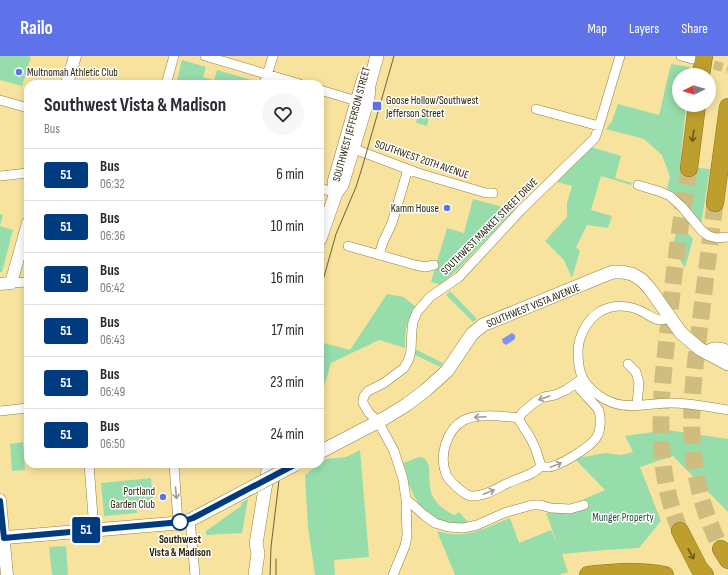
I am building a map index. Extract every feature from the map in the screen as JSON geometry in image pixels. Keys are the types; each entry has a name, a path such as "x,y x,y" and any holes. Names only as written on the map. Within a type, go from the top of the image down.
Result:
{"highway":[{"path":"698,57 700,68"},
{"path":"715,203 728,107"},
{"path":"689,168 696,112"},
{"path":"680,531 699,568 705,575"},
{"path":"588,575 632,571 665,575"}],"main road":[{"name":"SOUTHWEST JEFFERSON STREET","path":"348,147 357,101 370,56"},
{"name":"SOUTHWEST JEFFERSON STREET","path":"324,228 336,193 334,182 368,99 369,85 377,56"},
{"name":"SOUTHWEST VISTA AVENUE","path":"324,450 406,405 426,390 442,376 472,334 483,325 608,274 627,272 637,276 650,289 681,333 706,353 728,364"},
{"path":"256,575 258,553 256,544 268,468"},
{"path":"2,538 94,530 189,519 288,468"},
{"path":"248,575 251,552 256,544"}],"street":[{"path":"68,80 75,56"},
{"path":"167,80 174,56"},
{"path":"205,56 287,80"},
{"path":"265,80 272,56"},
{"name":"SOUTHWEST MARKET STREET DRIVE","path":"393,575 407,541 408,531 406,499 403,479 394,451 374,423 363,403 364,396 368,391 384,383 404,368 409,359 411,350 413,322 417,312 430,297 459,277 521,210 592,142 600,126 620,56"},
{"path":"681,56 698,57"},
{"path":"324,91 357,101"},
{"path":"0,100 24,107"},
{"path":"536,109 600,126"},
{"name":"SOUTHWEST 20TH AVENUE","path":"348,147 418,173 486,193 493,193"},
{"path":"379,255 392,223 408,169"},
{"path":"0,176 24,173"},
{"path":"638,185 670,196 709,236 717,238 728,237"},
{"path":"324,189 336,193"},
{"path":"24,233 5,284 24,282"},
{"path":"348,246 426,267 434,264"},
{"path":"519,418 479,416 469,418 459,423 452,431 447,441 444,458 446,474 462,492 475,496 490,492 534,472 541,466 549,467 566,460 593,442 600,430 600,418 597,408 579,389 580,368 578,356 580,339 585,328 600,312 613,307 621,306 640,310 662,320 670,317"},
{"path":"706,353 715,348 728,351"},
{"path":"628,364 636,372 639,383 636,405"},
{"path":"579,381 604,399 624,405 669,403 728,410"},
{"path":"541,466 531,439 520,423 519,418 522,413 535,402 544,397 555,395 566,390 579,381"},
{"path":"0,411 24,408"},
{"path":"88,468 94,530"},
{"path":"175,468 189,519 195,575"},
{"path":"406,499 435,523 448,527 463,528 476,525 504,513 532,505 570,509 584,505"},
{"path":"0,500 2,538 7,575"}],"green space":[{"name":"Multnomah Athletic Club","path":"0,56 31,57 22,86 0,80"},
{"path":"182,60 206,67 203,77 214,80 177,80"},
{"path":"671,64 689,67 672,68 672,112 685,112 680,166 710,169 701,225 667,188 670,177 662,155 644,139 606,129 612,121 618,104 659,115"},
{"path":"217,70 252,80 214,80"},
{"path":"418,113 429,116 427,126 416,123"},
{"path":"591,147 621,156 615,178 632,183 631,185 601,176 591,210 612,216 608,228 587,225 576,247 580,251 572,278 564,260 545,241 567,217 567,203 572,186 557,182"},
{"path":"473,199 514,210 441,285 431,282 447,228 464,233"},
{"path":"0,214 3,215 0,226"},
{"path":"679,223 693,239 685,268 672,248"},
{"path":"0,226 13,230 2,272 0,272"},
{"path":"450,291 477,319 473,322 446,295"},
{"path":"387,294 404,297 416,307 407,326 405,348 379,340 331,363 324,387 324,343 350,350"},
{"path":"415,349 443,363 440,367 415,355"},
{"name":"Munger Property","path":"668,430 728,439 728,512 673,456 640,467 661,521 639,548 562,554 568,572 559,575 455,575 437,531 457,534 475,532 510,518 519,543 551,530 557,543 546,513 572,512 587,508 584,499 605,490 573,457 579,454 583,457 605,453 621,455 633,452 625,436"},
{"path":"23,442 25,470 12,471 10,444"},
{"path":"360,450 369,557 334,560 335,575 315,575 308,527 305,475 314,468 324,468 324,460 326,459 346,457"},
{"path":"419,457 426,460 429,466 430,490 435,499 444,509 451,513 455,515 459,512 469,523 458,524 439,520 424,509 418,502 409,484 403,463"},
{"path":"151,478 153,500 149,500 149,503 136,504 137,513 104,516 101,483"},
{"path":"248,499 242,533 206,535 206,531 241,506 241,503"},
{"path":"66,546 68,575 52,575 49,547"}],"water":[{"path":"512,333 515,335 515,339 506,345 503,343 502,339"}],"tunnel":[{"path":"701,61 728,69"},
{"path":"680,531 666,484 661,443 661,423 663,382 671,302 689,168"},
{"path":"715,203 692,399 692,436 693,455 700,494 709,521 721,549"}],"tram line":[{"path":"324,277 336,234 356,187 394,56"},
{"path":"270,575 271,547 281,468"},
{"path":"276,559 276,575"}],"bus line":[{"name":"51","path":"0,501 4,538 181,522 193,518 288,468"}],"place":[{"name":"Multnomah Athletic Club","path":"19,72"},
{"name":"Goose Hollow/Southwest Jefferson Street","path":"377,106"},
{"name":"Kamm House","path":"447,208"},
{"name":"Portland Garden Club","path":"163,497"},
{"name":"Southwest Vista & Madison","path":"180,522"}]}
